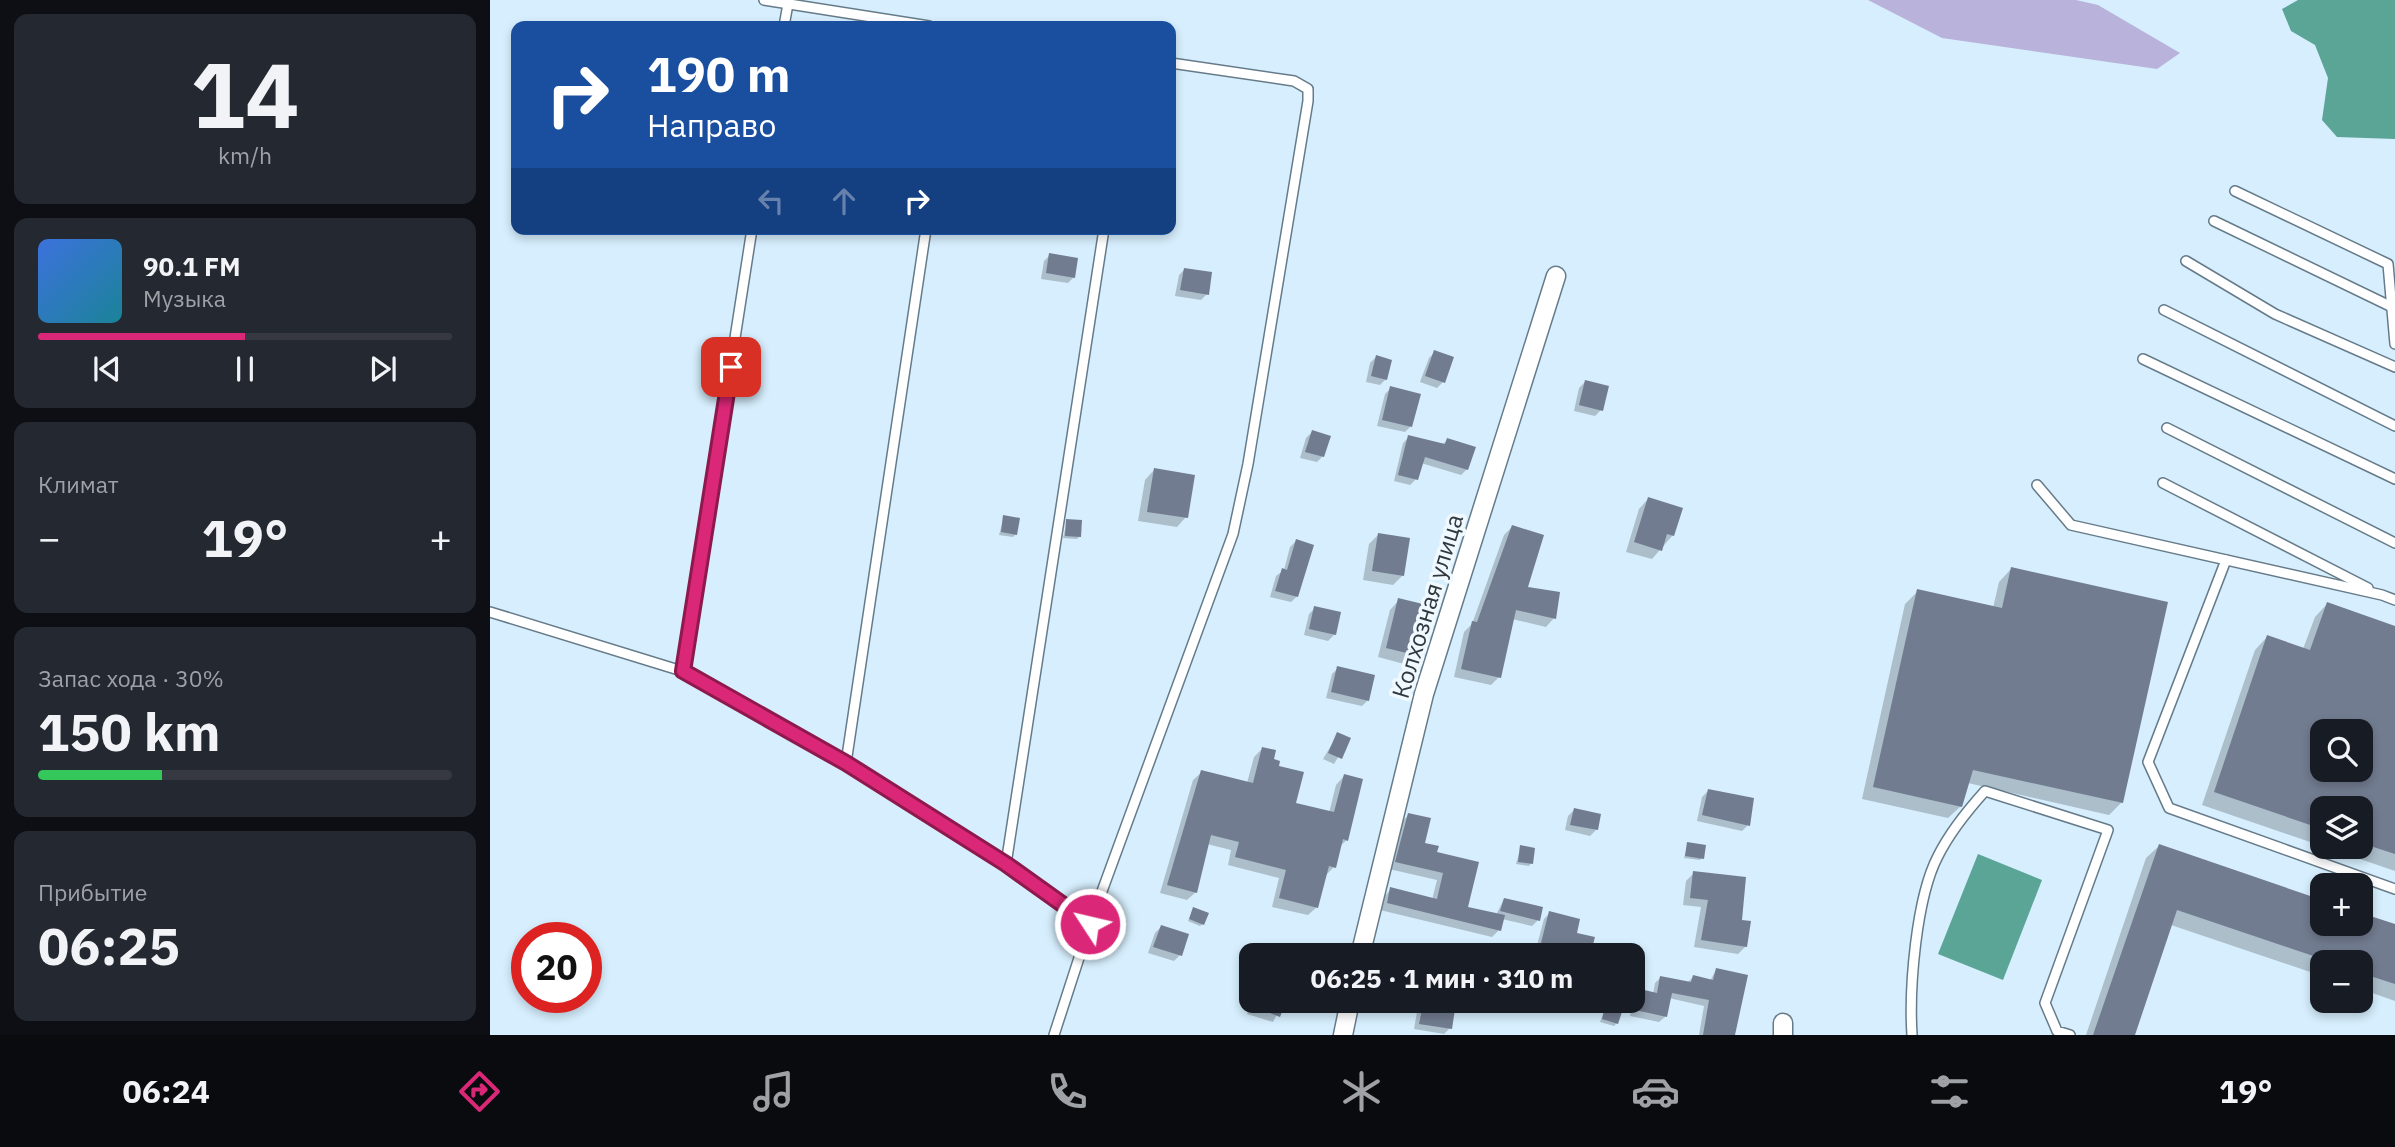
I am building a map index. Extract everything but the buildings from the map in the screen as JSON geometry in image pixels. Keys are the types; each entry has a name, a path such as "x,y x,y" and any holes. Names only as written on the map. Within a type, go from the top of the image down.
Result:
{"street":[{"name":"Колхозная улица","path":"1363,943 1424,694 1556,275"},
{"path":"1343,1035 1348,1013"}],"lane":[{"path":"764,0 897,21"},
{"path":"785,21 788,4"},
{"path":"1054,1035 1090,924 1233,534 1248,464 1308,101 1308,89 1294,81 1176,64"},
{"path":"2235,191 2388,264 2395,344"},
{"path":"2214,221 2392,307"},
{"path":"683,671 751,235"},
{"path":"846,763 925,235"},
{"path":"1006,864 1103,235"},
{"path":"2186,261 2275,314 2395,367"},
{"path":"2164,310 2395,426"},
{"path":"2143,359 2395,480"},
{"path":"2167,428 2395,543"},
{"path":"2163,483 2395,600"},
{"path":"2037,485 2071,525 2382,595"},
{"path":"2226,560 2148,762 2169,808 2395,889"},
{"path":"490,612 683,671 846,763 1006,864 1090,924"},
{"path":"1912,1035 1917,925 1936,858 1965,813 1985,791 2108,830 2045,1003 2057,1031 2070,1035"}],"shaded area":[{"path":"1868,0 2076,0 2098,5 2180,53 2157,69 1942,38"},
{"path":"2298,0 2395,0 2395,139 2337,137 2322,120 2328,78 2315,45 2291,31 2282,9"},
{"path":"1978,854 2042,880 2003,980 1938,954"}],"route":[{"path":"731,367 683,671 695,675 846,763 1006,864 1090,924"}]}
